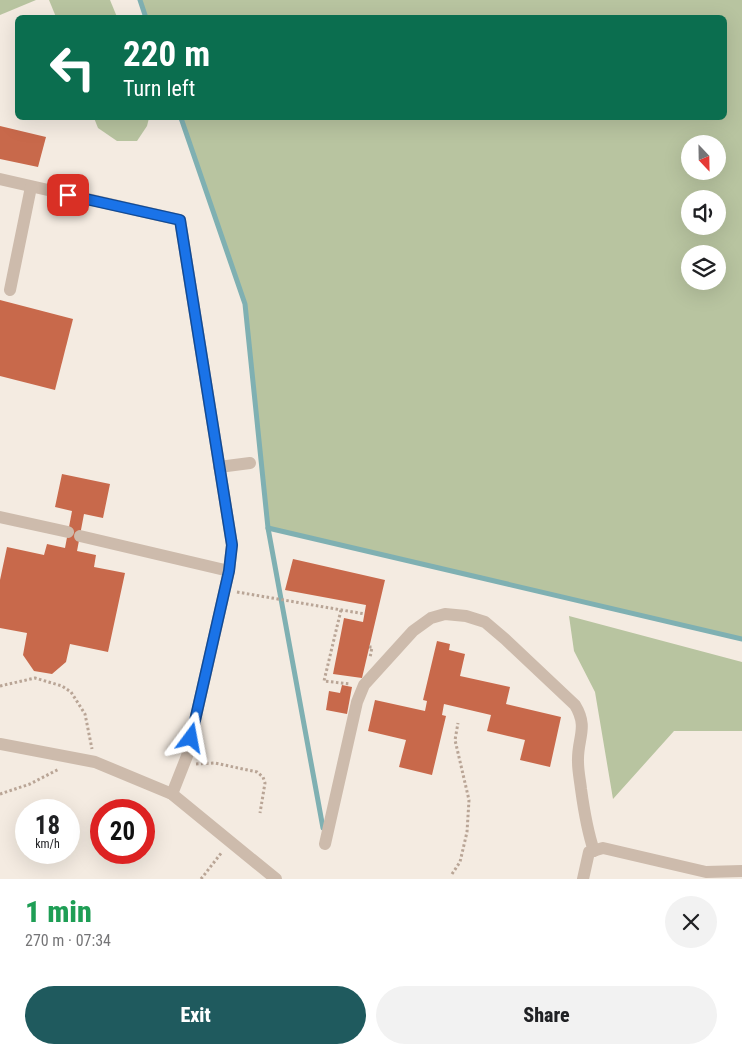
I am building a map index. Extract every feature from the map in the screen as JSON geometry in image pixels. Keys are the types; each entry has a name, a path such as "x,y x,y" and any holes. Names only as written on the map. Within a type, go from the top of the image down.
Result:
{"lane":[{"path":"0,179 180,220 232,545 225,590 187,756 172,794"},
{"path":"10,290 31,187"},
{"path":"219,467 250,463"},
{"path":"0,517 229,571"},
{"path":"325,844 358,702 364,685 413,631 431,618 444,614 466,616 484,622 505,639 575,705 582,717 578,763 587,830 594,851"},
{"path":"0,744 95,762 172,794 276,879"},
{"path":"583,879 589,852 603,848 706,872 739,874"}],"path":[{"path":"225,590 364,614"},
{"path":"341,610 324,681 364,685 372,647 369,647"},
{"path":"0,686 34,678 62,686 71,692 84,714 95,762"},
{"path":"452,874 460,862 467,832 469,800 455,740 458,723"},
{"path":"187,756 194,764 215,763 256,772 263,777 265,783 260,813"},
{"path":"0,794 46,777 62,766"},
{"path":"201,879 223,850 229,856"}],"green space":[{"path":"0,0 36,0 0,15"},
{"path":"49,0 110,0 116,15 55,15"},
{"path":"140,0 742,0 742,639 268,528 245,304 182,120 727,120 727,15 145,15"},
{"path":"95,120 148,120 147,126 137,141 117,141 98,128"},
{"path":"569,616 742,662 742,731 674,731 613,799 595,692 574,651"}],"building":[{"path":"0,126 46,137 38,167 0,159"},
{"path":"0,300 73,319 55,390 0,376"},
{"path":"62,474 110,484 103,518 84,514 77,551 96,555 94,567 125,573 108,652 70,644 66,662 52,674 34,671 23,655 27,633 0,628 0,580 7,547 44,555 47,544 65,548 72,511 55,507"},
{"path":"293,559 385,580 362,678 333,674 344,618 363,622 366,605 285,590"},
{"path":"437,641 450,644 449,650 465,654 460,676 510,687 506,704 561,717 550,767 520,760 525,740 487,731 491,715 444,704 442,715 446,716 432,775 399,767 406,740 368,731 375,700 425,711 427,701 423,700"},
{"path":"342,685 352,687 347,714 326,710 329,691 340,693"}],"waterway":[{"path":"140,0 145,15"},
{"path":"182,120 245,304 268,528 323,828"},
{"path":"268,528 742,639"}],"route":[{"path":"68,195 180,220 232,545 229,571 191,738"}]}
